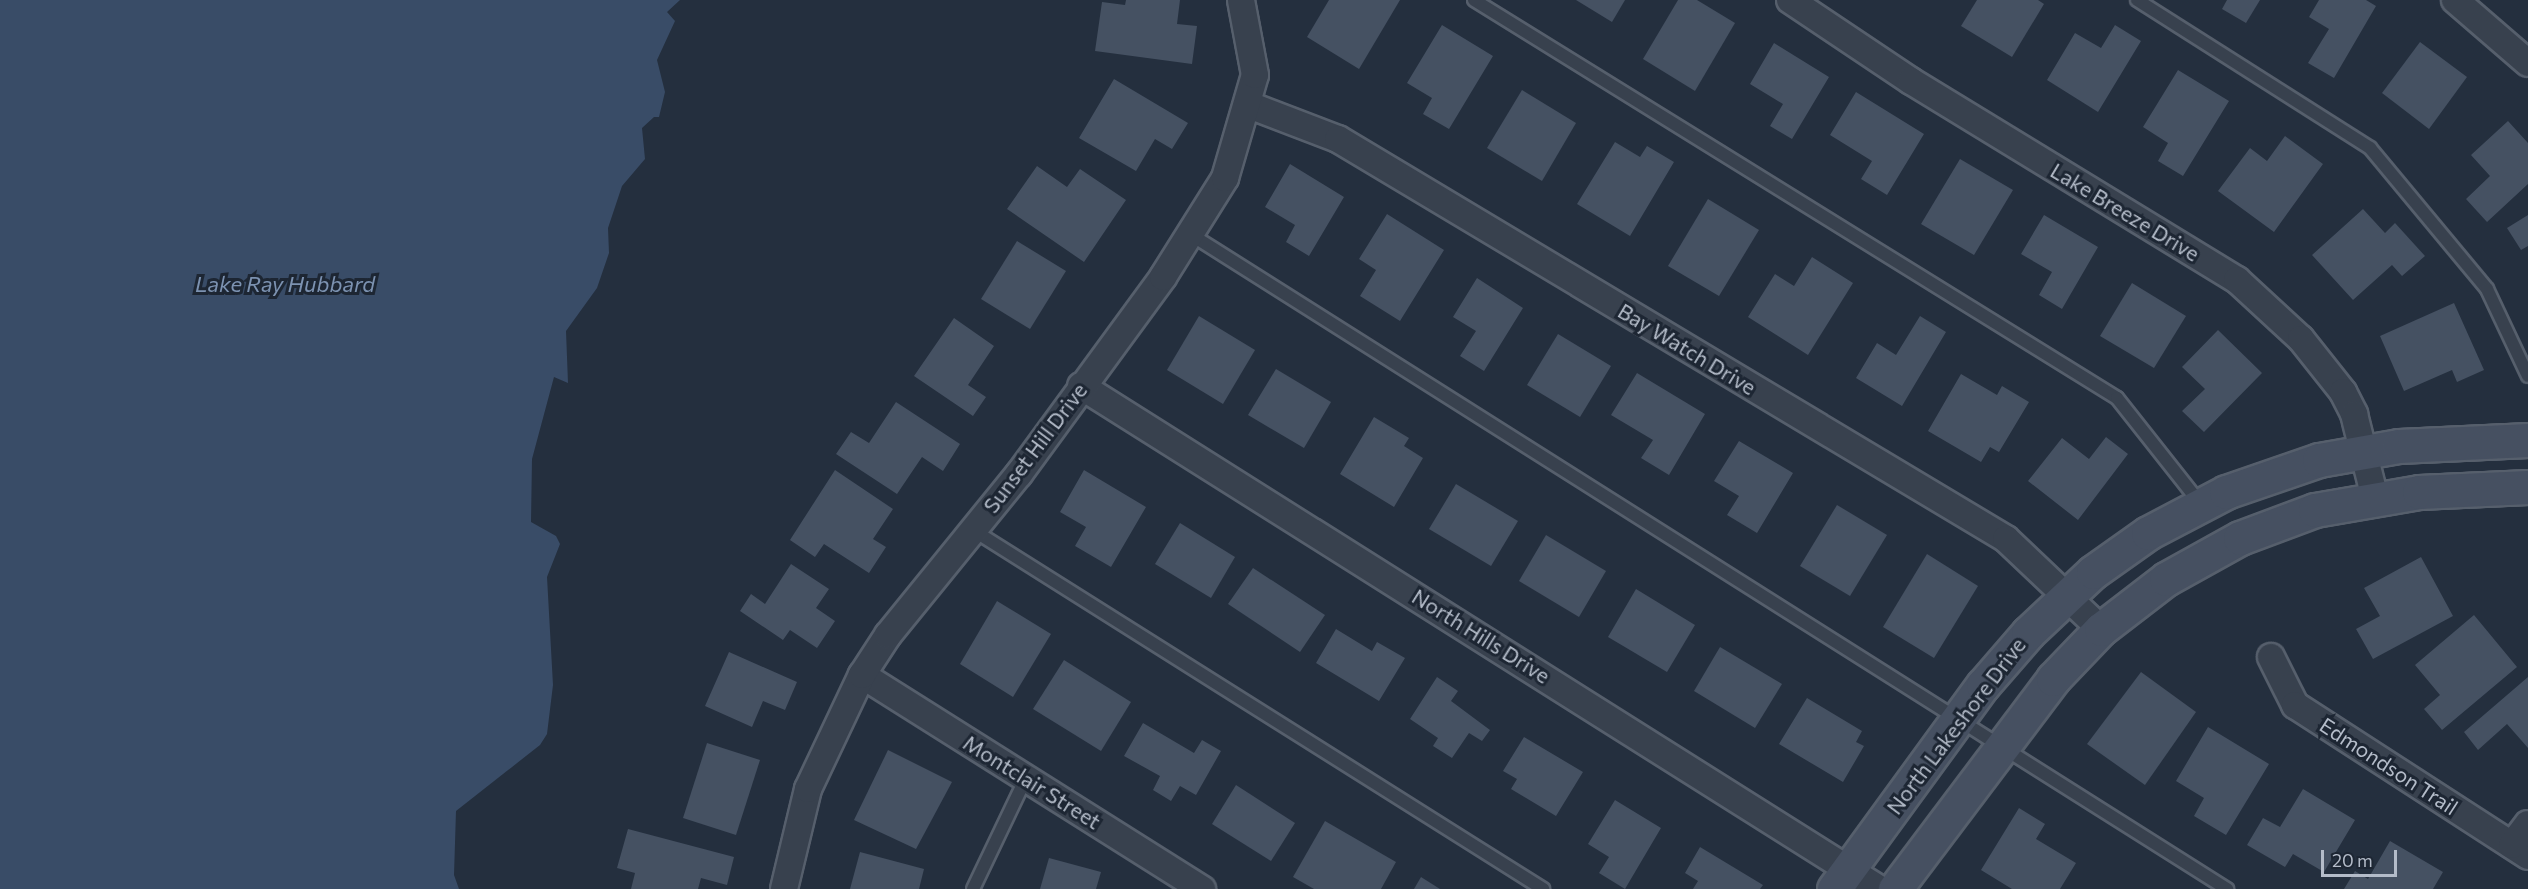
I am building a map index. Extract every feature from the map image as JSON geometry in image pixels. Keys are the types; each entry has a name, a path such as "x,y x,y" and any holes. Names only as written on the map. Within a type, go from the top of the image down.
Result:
{"main road":[{"name":"North Lakeshore Drive","path":"1841,879 1959,717 2013,650 2067,595 2118,553 2200,504 2284,470 2364,450 2528,440"},
{"path":"1895,889 1999,746 2053,679 2102,629 2166,579 2213,551 2277,522 2375,498 2453,489 2528,487"}],"street":[{"name":"Sunset Hill Drive","path":"784,889 808,789 862,675 888,635 1019,474 1190,234 1225,178 1249,105 1255,75 1241,0"},
{"name":"Lake Breeze Drive","path":"1790,0 1911,81 2237,280 2301,339 2343,392 2364,450 2375,498"},
{"path":"2461,1 2528,63"},
{"name":"Bay Watch Drive","path":"1249,105 1338,140 1380,164 2006,539 2102,629"},
{"name":"North Hills Drive","path":"1081,386 1841,879 1879,889"},
{"name":"Edmondson Trail","path":"2271,657 2295,705 2520,851"},
{"name":"Montclair Street","path":"862,675 1026,778 1172,881 1202,889"},
{"path":"2520,851 2528,824"}],"lane":[{"path":"1474,0 2117,398 2200,504"},
{"path":"2137,0 2370,148 2487,289 2528,376"},
{"path":"1190,234 1959,717 1999,746 2227,889"},
{"path":"973,530 1543,889"},
{"path":"973,889 1026,778"}],"water":[{"name":"Lake Ray Hubbard","path":"0,0 680,0 667,12 675,21 657,60 665,92 659,117 654,117 642,128 645,159 622,186 608,228 609,253 597,288 566,331 568,383 554,377 532,459 531,522 556,536 560,544 547,577 553,685 547,734 540,745 456,811 454,875 459,889 0,889"}],"building":[{"path":"1126,0 1180,0 1177,24 1197,26 1192,64 1095,51 1102,2 1125,5"},
{"path":"1329,0 1400,0 1359,69 1307,37"},
{"path":"1576,0 1625,0 1612,22"},
{"path":"1678,0 1697,0 1735,23 1695,91 1643,59"},
{"path":"1977,0 2038,0 2044,4 2012,57 1961,26"},
{"path":"2227,0 2260,0 2246,23 2222,9"},
{"path":"2319,0 2366,0 2376,6 2334,78 2308,63 2329,29 2309,17"},
{"path":"1442,25 1493,56 1449,129 1423,114 1432,98 1407,83"},
{"path":"2115,25 2141,41 2098,112 2047,80 2075,33 2101,48"},
{"path":"2420,42 2467,77 2429,129 2382,93"},
{"path":"1774,43 1829,77 1792,139 1770,126 1783,104 1750,84"},
{"path":"2178,70 2229,101 2183,176 2158,161 2168,143 2143,127"},
{"path":"1114,79 1188,123 1172,149 1155,139 1136,171 1079,138"},
{"path":"1522,90 1576,123 1542,181 1487,148"},
{"path":"1856,92 1924,134 1887,195 1861,179 1872,161 1830,135"},
{"path":"2508,121 2528,143 2528,184 2487,222 2466,199 2490,176 2471,155"},
{"path":"2285,136 2323,164 2274,232 2218,191 2250,148 2267,161"},
{"path":"1615,142 1640,157 1647,146 1674,162 1630,236 1577,204"},
{"path":"1960,159 2013,190 1974,255 1921,224"},
{"path":"1290,164 1344,197 1309,256 1286,242 1295,225 1265,207"},
{"path":"1037,166 1067,187 1080,169 1126,200 1084,262 1007,209"},
{"path":"1708,199 1759,230 1719,296 1668,266"},
{"path":"2363,209 2385,233 2395,223 2425,256 2402,276 2392,265 2353,300 2312,255"},
{"path":"1387,214 1444,250 1400,321 1360,296 1376,270 1359,259"},
{"path":"2044,215 2098,247 2062,309 2039,295 2052,272 2021,254"},
{"path":"2528,215 2528,246 2521,250 2507,228"},
{"path":"1017,241 1066,271 1030,329 981,299"},
{"path":"1812,257 1853,283 1808,355 1748,317 1775,274 1794,286"},
{"path":"1477,278 1523,308 1484,371 1460,356 1476,331 1453,317"},
{"path":"2132,283 2186,316 2154,368 2100,336"},
{"path":"2454,303 2484,370 2457,382 2452,370 2404,391 2380,336"},
{"path":"1199,316 1255,350 1223,404 1167,370"},
{"path":"1920,316 1946,332 1902,406 1856,378 1877,343 1896,355"},
{"path":"954,318 994,346 968,385 986,397 973,416 914,376"},
{"path":"2218,330 2262,373 2204,432 2182,411 2205,389 2182,367"},
{"path":"1558,334 1611,366 1580,417 1527,385"},
{"path":"1276,369 1331,402 1304,448 1248,415"},
{"path":"1637,373 1705,414 1669,475 1641,458 1653,440 1611,415"},
{"path":"1961,374 1997,395 2002,386 2029,402 1999,452 1990,447 1981,462 1928,431"},
{"path":"896,402 960,444 943,471 922,457 897,494 836,454 851,432 869,443"},
{"path":"1374,417 1409,438 1404,446 1423,458 1394,507 1340,474"},
{"path":"2106,437 2128,454 2078,520 2028,481 2062,438 2089,459"},
{"path":"1739,441 1793,473 1757,533 1727,515 1739,496 1714,481"},
{"path":"835,470 893,509 873,539 886,547 869,573 824,544 815,557 790,540"},
{"path":"1084,470 1146,507 1111,567 1075,546 1086,527 1060,512"},
{"path":"1456,484 1518,521 1491,566 1429,529"},
{"path":"1837,505 1887,535 1850,596 1800,566"},
{"path":"1180,523 1235,557 1211,598 1155,564"},
{"path":"1546,535 1606,571 1579,617 1519,581"},
{"path":"1927,554 1978,586 1934,658 1883,627"},
{"path":"2421,557 2453,616 2373,659 2356,629 2380,616 2364,588"},
{"path":"791,564 829,589 816,608 835,621 817,648 790,630 783,640 740,611 751,594 765,604"},
{"path":"1253,568 1325,615 1300,652 1228,604"},
{"path":"1636,589 1695,625 1667,672 1608,637"},
{"path":"997,601 1051,634 1013,697 960,664"},
{"path":"2474,615 2517,667 2442,730 2424,709 2440,695 2415,665"},
{"path":"1336,629 1372,651 1377,642 1405,658 1379,701 1316,663"},
{"path":"1720,647 1782,684 1755,728 1694,691"},
{"path":"729,652 797,682 785,710 763,701 752,727 705,706"},
{"path":"1064,660 1131,702 1101,751 1033,709"},
{"path":"2141,672 2196,712 2145,785 2087,744"},
{"path":"1437,677 1458,691 1451,701 1490,730 1482,741 1469,733 1452,758 1433,746 1438,738 1410,719"},
{"path":"2528,677 2528,748 2507,724 2478,750 2464,732"},
{"path":"1807,698 1862,731 1856,742 1864,746 1843,782 1779,744"},
{"path":"1143,723 1194,753 1202,740 1221,751 1196,795 1180,786 1171,801 1153,790 1160,776 1124,756"},
{"path":"2208,727 2269,764 2226,835 2194,816 2204,798 2176,781"},
{"path":"1524,737 1583,772 1556,816 1511,789 1517,779 1503,771"},
{"path":"707,743 760,760 736,835 683,818"},
{"path":"888,750 952,782 916,849 854,820"},
{"path":"1236,785 1295,823 1271,861 1212,824"},
{"path":"2303,789 2355,820 2324,872 2293,854 2285,867 2247,845 2263,818 2280,827"},
{"path":"1615,800 1661,828 1625,889 1599,873 1609,857 1588,844"},
{"path":"2019,808 2045,824 2036,839 2076,863 2060,889 2012,889 1981,870"},
{"path":"1325,821 1396,862 1381,889 1314,889 1293,877"},
{"path":"628,829 734,857 727,885 701,878 698,889 631,889 635,873 617,868"},
{"path":"2390,841 2443,872 2433,889 2344,889 2355,871 2368,879"},
{"path":"1700,847 1763,885 1760,889 1693,889 1698,881 1685,873"},
{"path":"860,852 924,869 919,889 850,889"},
{"path":"1049,858 1101,872 1096,889 1040,889"},
{"path":"1421,877 1440,889 1414,889"}]}
